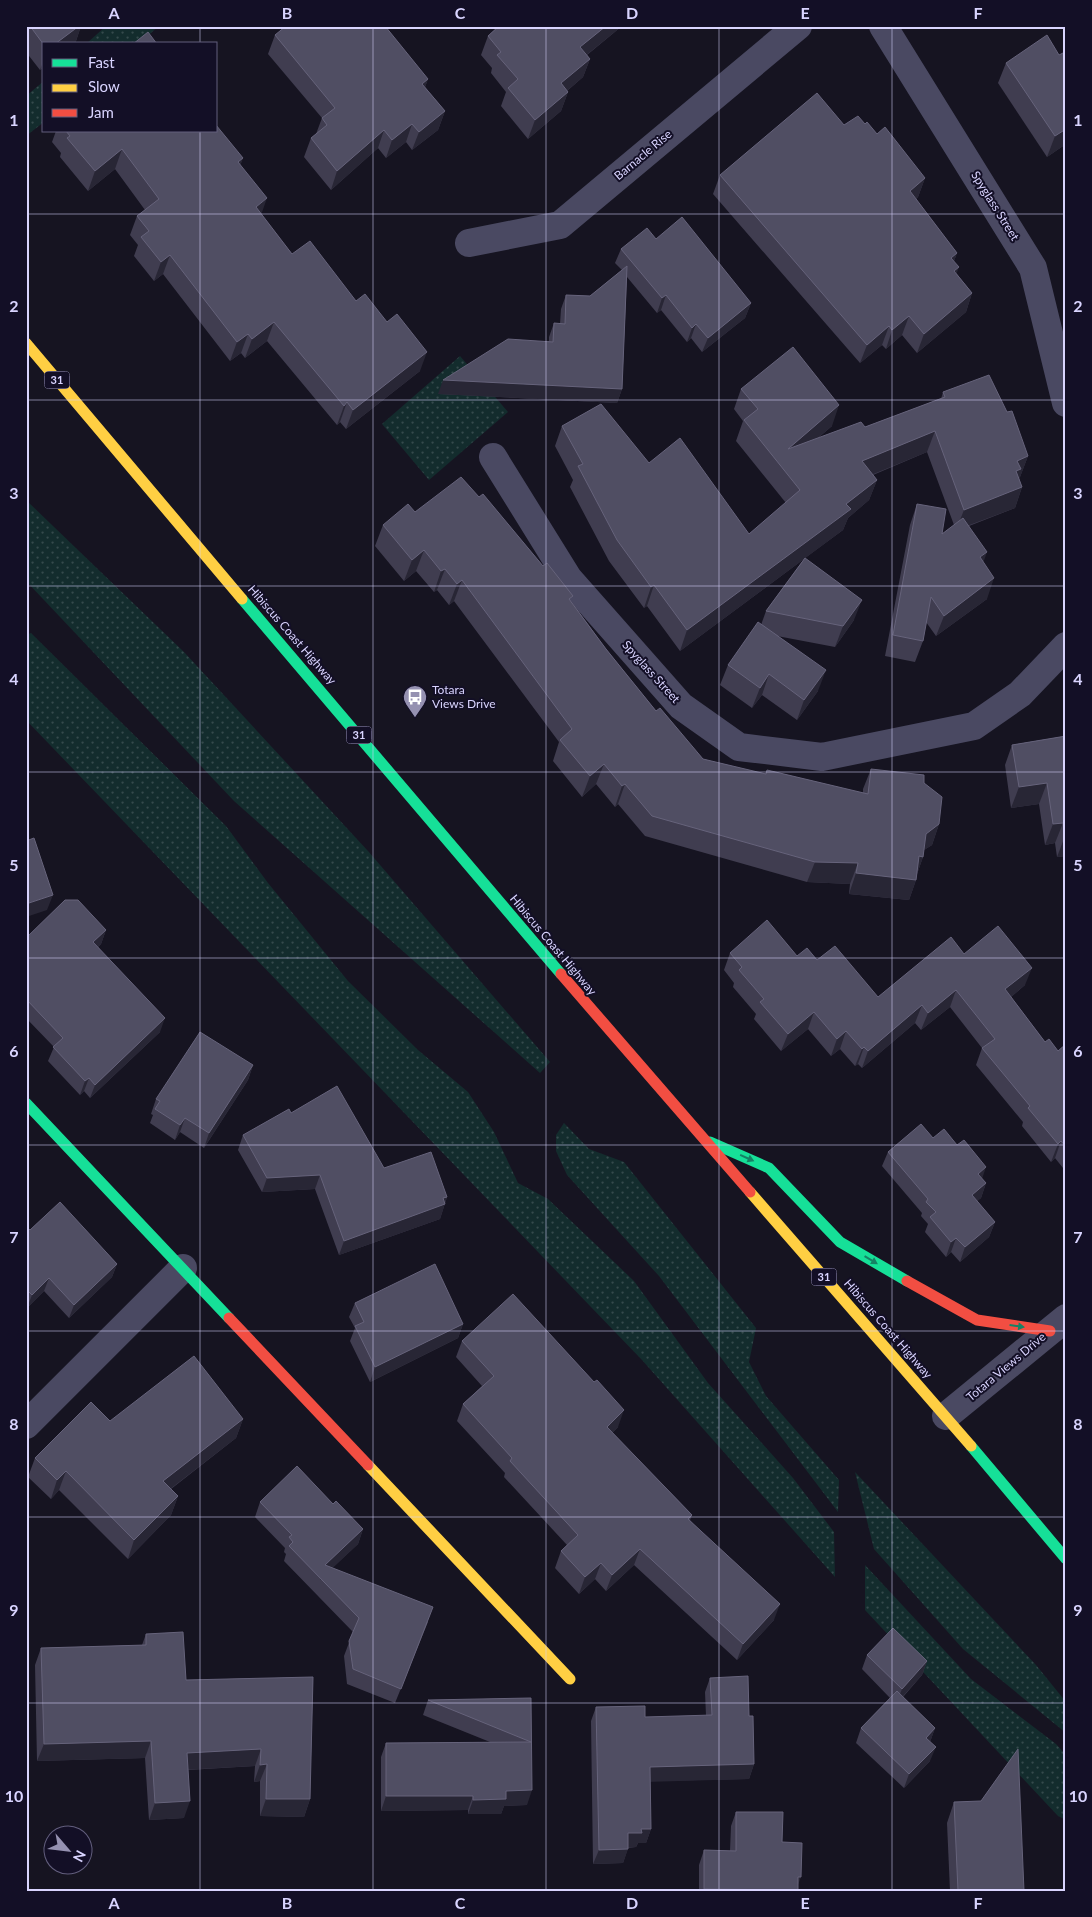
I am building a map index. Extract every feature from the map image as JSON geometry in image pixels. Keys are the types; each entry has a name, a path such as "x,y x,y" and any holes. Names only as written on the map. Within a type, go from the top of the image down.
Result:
{"main road":[{"name":"Hibiscus Coast Highway","path":"26,343 510,915 702,1138 946,1416 1066,1559"},
{"path":"26,1103 570,1679"},
{"path":"702,1138 769,1168 840,1242 949,1306 977,1320 1058,1324"}],"street":[{"name":"Barnacle Rise","path":"469,243 560,225 798,26"},
{"name":"Spyglass Street","path":"883,26 1033,268 1066,403"},
{"name":"Spyglass Street","path":"493,457 568,578 681,706 738,747 822,757 974,726 1020,694 1066,646"},
{"path":"26,1425 183,1268"},
{"name":"Totara Views Drive","path":"946,1416 1058,1324"}],"green space":[{"path":"106,26 159,26 140,42 88,42"},
{"path":"42,83 42,124 26,136 26,96"},
{"path":"460,356 508,412 429,480 382,424"},
{"path":"26,500 184,652 368,851 550,1062 540,1073 234,801 26,581"},
{"path":"31,633 226,826 268,883 348,981 418,1050 468,1092 494,1132 518,1183 548,1199 634,1281 708,1383 793,1478 834,1532 835,1577 642,1360 26,720 26,635"},
{"path":"564,1123 589,1149 624,1162 756,1328 749,1362 766,1396 839,1480 838,1512 659,1276 567,1175 556,1151 556,1135"},
{"path":"855,1472 1036,1665 1066,1702 1066,1733 963,1649 874,1549"},
{"path":"865,1565 971,1679 1056,1744 1066,1755 1066,1820 1058,1816 865,1610"}],"building":[{"path":"30,26 79,26 58,42 42,42"},
{"path":"286,26 385,26 428,79 422,84 445,111 419,132 412,124 392,140 384,130 337,171 311,138 327,125 322,118 335,108 275,35"},
{"path":"499,26 606,26 580,47 590,59 561,83 568,92 535,120 508,88 518,79 497,55 501,52 488,36"},
{"path":"148,32 156,42 136,42"},
{"path":"1047,35 1059,55 1066,53 1066,129 1055,136 1006,63"},
{"path":"817,93 844,125 858,116 865,124 867,122 877,134 885,127 925,178 910,191 957,253 951,258 959,267 954,271 972,293 924,334 909,316 892,330 889,326 867,345 720,175"},
{"path":"218,127 243,158 238,162 267,198 256,207 292,254 310,241 356,301 365,294 387,322 397,314 427,352 353,410 347,402 344,406 274,322 252,339 248,334 237,342 170,255 161,262 141,237 149,231 137,216 159,199 122,149 95,171 67,138 70,136 67,132 218,132"},
{"path":"682,217 751,303 708,338 696,324 692,328 666,295 662,298 621,249 647,228 656,239"},
{"path":"627,266 622,389 443,380 508,339 553,342 554,323 565,324 566,295 590,296"},
{"path":"793,347 839,405 788,449 861,422 865,427 945,397 943,392 989,375 1007,412 1012,411 1028,456 1017,461 1021,469 1016,471 1022,487 964,510 935,431 862,461 877,480 846,504 851,509 687,630 654,585 651,587 617,540 578,466 583,464 562,426 601,404 649,463 680,438 749,534 800,490 744,420 758,409 741,389"},
{"path":"461,477 479,497 483,494 543,566 547,563 573,596 569,599 606,649 656,711 660,708 703,759 766,774 767,770 868,794 871,769 924,775 924,783 942,797 939,824 926,834 923,857 919,856 916,880 856,873 858,863 815,862 652,816 625,784 622,786 604,764 590,776 560,740 572,729 462,580 457,584 445,569 441,571 424,550 412,560 383,525 408,504 415,512"},
{"path":"917,504 946,509 942,534 963,518 987,552 980,557 994,578 944,616 931,597 923,641 893,635"},
{"path":"805,558 862,600 843,626 766,611"},
{"path":"758,622 826,670 804,700 769,674 760,688 728,665"},
{"path":"1066,736 1065,836 1063,823 1053,824 1047,783 1019,787 1012,745"},
{"path":"34,838 53,895 26,904 26,841"},
{"path":"65,900 78,900 106,930 93,942 165,1018 95,1085 89,1078 85,1081 53,1047 63,1038 26,999 26,938"},
{"path":"767,920 797,956 807,948 817,960 835,946 878,997 951,937 964,954 998,926 1032,968 1005,989 1045,1042 1049,1039 1058,1051 1066,1044 1066,1147 1061,1141 1058,1144 1028,1108 1030,1106 982,1048 995,1039 956,990 928,1013 922,1005 868,1051 864,1047 862,1049 846,1031 837,1039 814,1012 788,1034 760,1002 764,999 739,970 742,967 730,953"},
{"path":"200,1032 253,1065 209,1133 185,1118 180,1125 155,1109 160,1101 156,1099"},
{"path":"337,1086 384,1168 431,1152 447,1197 443,1198 445,1204 344,1241 320,1175 267,1178 243,1135 289,1109 291,1113"},
{"path":"921,1124 933,1138 944,1129 957,1145 964,1140 986,1167 978,1174 986,1183 972,1195 995,1222 965,1247 956,1238 951,1242 930,1217 936,1212 926,1202 928,1199 888,1152"},
{"path":"60,1202 117,1264 74,1305 49,1278 32,1295 26,1289 26,1226 30,1230"},
{"path":"435,1264 463,1324 375,1367 355,1326 364,1322 355,1303"},
{"path":"513,1294 594,1382 597,1380 624,1410 607,1427 692,1515 688,1519 780,1604 743,1644 640,1549 612,1575 601,1563 585,1577 561,1551 578,1535 510,1461 512,1458 463,1404 494,1376 462,1341"},
{"path":"194,1356 243,1419 163,1481 178,1496 134,1540 66,1471 57,1480 35,1458 91,1402 110,1421"},
{"path":"297,1466 333,1504 336,1501 363,1529 325,1565 433,1607 401,1689 353,1669 349,1641 359,1618 289,1546 293,1542 289,1537 292,1535 260,1502"},
{"path":"893,1628 927,1661 902,1689 867,1655"},
{"path":"183,1632 186,1680 313,1677 310,1799 266,1799 267,1764 260,1765 261,1749 187,1753 190,1801 155,1803 151,1741 44,1744 41,1648 146,1645 146,1634"},
{"path":"748,1676 749,1716 753,1716 754,1764 650,1767 651,1829 641,1829 642,1833 628,1833 628,1849 599,1850 596,1707 645,1706 645,1717 712,1715 710,1678"},
{"path":"897,1691 935,1728 926,1738 936,1747 909,1774 861,1728"},
{"path":"531,1698 532,1790 506,1791 506,1799 473,1800 473,1796 386,1796 386,1743 531,1742 428,1700"},
{"path":"1018,1749 1024,1891 958,1891 954,1802 981,1801"},
{"path":"736,1812 783,1812 782,1842 802,1843 801,1877 798,1877 798,1890 704,1889 704,1850 736,1851"}],"traffic: fast":[{"path":"242,599 561,974"},
{"path":"26,1103 229,1318"},
{"path":"710,1142 769,1168 840,1242 907,1281"},
{"path":"971,1446 1066,1559"}],"traffic: slow":[{"path":"26,343 242,599"},
{"path":"750,1192 971,1446"},
{"path":"368,1465 570,1679"}],"traffic: jam":[{"path":"561,974 750,1192"},
{"path":"907,1281 977,1320 1050,1331"},
{"path":"229,1318 368,1465"}],"place":[{"name":"Totara Views Drive","path":"415,718"}]}
